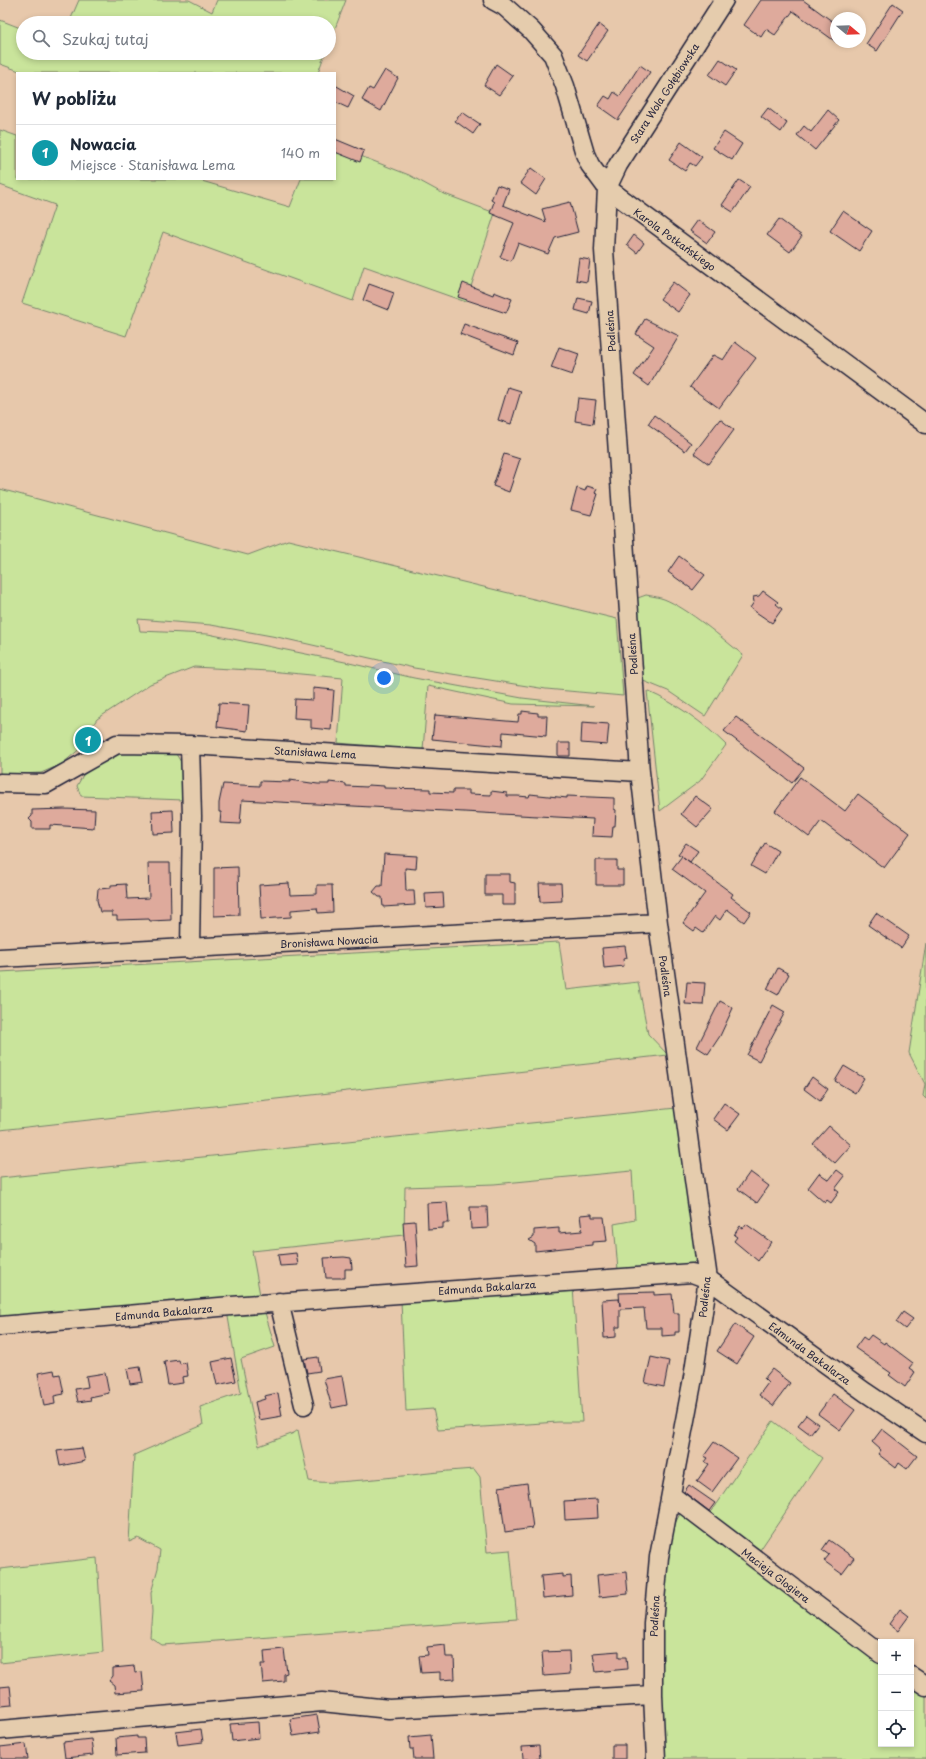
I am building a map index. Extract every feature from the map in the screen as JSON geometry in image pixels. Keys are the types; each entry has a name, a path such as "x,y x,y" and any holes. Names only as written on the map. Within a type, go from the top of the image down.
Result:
{"street":[{"name":"Karola Potkańskiego","path":"493,0 523,22 544,43 553,55 566,86 585,154 590,165 608,188 926,424"},
{"name":"Stara Wola Gołębiowska","path":"608,188 618,165 724,0"},
{"name":"Podleśna","path":"608,188 604,250 640,772 658,923 708,1279 693,1378 659,1557 653,1623 653,1696 656,1759"},
{"name":"Stanisława Lema","path":"0,783 46,784 117,744 190,745 640,772"},
{"path":"190,745 192,816 190,949"},
{"name":"Bronisława Nowacia","path":"0,958 658,923"},
{"name":"Edmunda Bakalarza","path":"0,1326 279,1302 692,1273 708,1279 865,1392 926,1433"},
{"path":"279,1302 304,1405"},
{"name":"Macieja Glogiera","path":"671,1495 878,1652"},
{"path":"914,1678 926,1686"},
{"path":"0,1730 322,1702 389,1709 653,1696"}],"green space":[{"path":"79,0 189,0 212,12 217,0 346,0 336,26 336,16 72,16"},
{"path":"0,20 16,26 16,60 323,60 318,72 22,72 0,64"},
{"path":"0,130 16,136 16,180 198,180 290,207 301,180 336,180 336,146 409,175 442,193 495,213 466,302 364,266 353,301 163,232 126,336 22,303 55,205 0,185"},
{"path":"0,489 248,555 288,540 617,619 623,696 546,689 414,668 277,637 211,625 138,619 140,631 208,634 345,662 414,678 522,698 594,706 513,704 428,686 423,750 338,743 343,678 269,671 194,667 150,684 97,719 86,735 82,747 62,764 41,773 19,774 0,778"},
{"path":"646,595 664,599 684,610 705,624 743,655 705,716 668,691 641,680 635,599"},
{"path":"647,691 689,714 726,745 700,781 660,811"},
{"path":"121,749 176,754 181,762 183,800 81,796 77,786 83,775"},
{"path":"559,942 566,990 638,982 648,1034 668,1055 0,1130 0,972"},
{"path":"926,943 926,1099 923,1096 925,1084 909,1053"},
{"path":"676,1108 698,1258 692,1264 618,1270 614,1224 635,1220 632,1171 494,1184 405,1187 404,1235 252,1251 260,1295 0,1317 0,1178"},
{"path":"573,1287 582,1422 558,1422 438,1430 433,1409 406,1411 401,1301"},
{"path":"264,1309 275,1347 241,1359 259,1446 294,1433 298,1430 309,1481 316,1482 364,1480 474,1469 480,1477 487,1552 510,1550 517,1619 162,1645 150,1637 152,1612 151,1593 158,1568 160,1550 138,1538 129,1542 134,1455 203,1425 200,1407 241,1393 227,1311"},
{"path":"773,1421 822,1458 758,1553 707,1517"},
{"path":"681,1512 878,1658 878,1747 914,1747 914,1684 926,1693 926,1759 663,1759 661,1614 673,1527"},
{"path":"97,1558 103,1652 0,1663 0,1569"}],"building":[{"path":"761,0 803,0 830,20 830,38 793,11 775,35 766,29 761,37 744,25"},
{"path":"893,3 903,10 877,51 866,44"},
{"path":"599,24 608,31 587,61 578,55"},
{"path":"720,59 736,70 725,86 709,75"},
{"path":"496,64 513,76 499,95 484,85"},
{"path":"640,65 650,72 618,120 598,106 605,96 610,99 614,92 620,96"},
{"path":"385,70 398,78 381,111 362,100 369,88 373,90"},
{"path":"336,86 354,96 348,108 336,102"},
{"path":"768,108 787,123 781,132 761,117"},
{"path":"828,110 839,120 815,150 797,135 804,126 811,132"},
{"path":"462,112 480,124 473,134 455,121"},
{"path":"724,132 742,144 732,160 713,148"},
{"path":"336,139 364,151 360,162 336,152"},
{"path":"681,142 702,157 695,166 690,163 685,171 669,160"},
{"path":"531,168 546,179 536,195 520,183"},
{"path":"739,180 750,187 733,212 722,205"},
{"path":"497,185 509,189 503,205 546,222 542,209 570,202 578,232 555,238 548,254 518,243 511,261 500,257 514,223 490,213 494,202 491,200"},
{"path":"843,211 872,231 859,251 830,231"},
{"path":"779,219 802,236 790,252 767,235"},
{"path":"698,220 715,232 707,243 690,231"},
{"path":"634,235 644,243 637,253 627,245"},
{"path":"579,258 590,260 587,282 576,280"},
{"path":"673,282 690,295 678,312 660,299"},
{"path":"463,283 493,295 494,292 512,299 506,313 458,297"},
{"path":"369,284 394,293 388,310 363,300"},
{"path":"578,298 592,301 589,314 575,310"},
{"path":"645,319 679,336 649,386 634,375 654,346 636,334"},
{"path":"464,324 518,343 514,355 460,334"},
{"path":"735,342 756,358 719,408 690,387 713,355 723,360"},
{"path":"559,347 579,354 572,375 551,368"},
{"path":"508,387 521,391 511,424 498,420"},
{"path":"578,398 596,400 593,424 575,421"},
{"path":"654,415 691,443 685,451 648,424"},
{"path":"720,419 734,430 709,464 694,453"},
{"path":"504,454 520,459 509,492 493,486"},
{"path":"587,486 597,489 595,493 598,494 591,515 571,510 577,488 585,491"},
{"path":"679,556 705,575 693,590 668,572"},
{"path":"763,591 778,602 776,604 782,609 772,623 750,608 754,602 753,597 759,596"},
{"path":"313,688 334,690 331,730 311,728 311,719 294,718 295,699 313,700"},
{"path":"219,703 249,705 247,731 217,727"},
{"path":"522,711 538,713 538,716 547,716 546,736 503,732 502,746 432,739 435,715 518,722 519,714 522,714"},
{"path":"736,717 804,768 792,783 724,731"},
{"path":"582,722 609,724 607,745 581,743"},
{"path":"558,743 570,743 570,756 558,756"},
{"path":"800,777 845,811 858,794 910,833 884,868 821,821 809,837 775,811"},
{"path":"290,780 318,784 329,784 329,782 346,784 346,786 367,787 368,785 384,786 384,788 430,789 430,792 453,793 453,790 469,790 469,794 491,795 491,791 507,793 507,796 529,797 530,794 567,798 567,796 614,798 614,809 616,810 615,826 613,826 612,837 592,836 593,819 242,800 240,824 220,823 221,812 219,812 219,803 223,784 260,786 260,781 290,782"},
{"path":"695,796 713,809 697,827 681,814"},
{"path":"32,810 95,810 94,828 50,825 50,829 32,829 32,822 29,819 32,816"},
{"path":"173,810 174,833 153,834 152,811"},
{"path":"686,843 698,851 690,862 683,857 733,894 731,897 751,912 744,922 727,909 720,920 715,916 703,933 696,928 694,931 683,923 705,893 672,869 682,856 678,854"},
{"path":"765,843 778,851 765,874 751,866"},
{"path":"384,854 417,856 416,869 405,868 406,891 414,891 415,905 383,907 382,897 379,897 373,892 378,886 382,886"},
{"path":"596,860 617,860 617,870 623,870 623,885 596,885"},
{"path":"148,863 170,863 171,920 117,920 117,916 112,916 112,912 100,912 97,900 98,889 111,888 111,885 126,884 127,899 149,898"},
{"path":"238,867 239,915 214,916 214,868"},
{"path":"485,874 510,874 510,882 515,883 515,905 502,905 502,895 485,895"},
{"path":"289,883 290,895 317,894 317,885 332,885 333,912 318,913 317,908 291,910 291,917 261,919 259,885"},
{"path":"539,883 561,883 562,901 540,902"},
{"path":"443,893 444,907 426,908 425,894"},
{"path":"876,913 909,936 901,948 868,925"},
{"path":"625,946 627,958 623,959 624,966 604,968 602,948"},
{"path":"778,968 789,974 778,995 767,989"},
{"path":"687,982 705,983 703,1005 685,1004"},
{"path":"720,1001 733,1008 720,1036 708,1054 697,1047"},
{"path":"773,1005 785,1012 759,1061 747,1055"},
{"path":"844,1066 864,1078 855,1093 835,1081"},
{"path":"812,1077 828,1089 820,1101 804,1089"},
{"path":"724,1103 740,1114 728,1130 713,1119"},
{"path":"829,1126 851,1145 835,1163 813,1144"},
{"path":"837,1170 845,1176 835,1189 839,1192 831,1203 827,1200 825,1203 808,1188 819,1173 829,1180"},
{"path":"750,1172 769,1186 757,1203 738,1189"},
{"path":"447,1202 449,1223 443,1223 443,1228 428,1229 427,1203"},
{"path":"470,1207 487,1207 488,1228 471,1229"},
{"path":"592,1214 592,1217 604,1217 607,1241 592,1242 592,1245 535,1251 535,1244 529,1240 534,1237 534,1230 559,1228 559,1233 582,1231 580,1215"},
{"path":"415,1221 418,1266 406,1267 403,1222"},
{"path":"746,1224 771,1242 758,1261 734,1241 737,1237 734,1235 740,1226 743,1228"},
{"path":"296,1253 298,1265 280,1266 278,1255"},
{"path":"324,1258 351,1258 352,1269 345,1269 345,1278 326,1278"},
{"path":"654,1292 654,1295 672,1294 674,1313 679,1313 679,1332 675,1332 675,1335 662,1336 662,1328 646,1328 644,1308 620,1309 620,1327 616,1327 616,1337 604,1338 602,1300 619,1299 620,1306 619,1293"},
{"path":"903,1312 913,1319 905,1329 896,1322"},
{"path":"735,1324 754,1337 737,1364 717,1351"},
{"path":"871,1335 884,1344 885,1342 913,1363 909,1368 915,1372 905,1387 889,1375 891,1373 855,1348 863,1337 867,1340"},
{"path":"318,1357 320,1371 307,1373 304,1359"},
{"path":"651,1357 669,1361 664,1387 645,1383"},
{"path":"231,1358 236,1381 217,1385 212,1362"},
{"path":"179,1360 180,1364 186,1362 188,1376 182,1377 183,1383 168,1385 164,1362"},
{"path":"140,1367 143,1382 130,1384 127,1369"},
{"path":"772,1369 790,1383 773,1406 759,1395 768,1383 764,1379"},
{"path":"54,1370 55,1375 60,1374 64,1394 54,1396 55,1404 44,1406 38,1373"},
{"path":"105,1373 109,1393 90,1397 91,1400 78,1402 75,1389 88,1387 86,1376"},
{"path":"342,1376 347,1405 332,1408 324,1379"},
{"path":"278,1393 282,1416 259,1420 255,1402 265,1399 264,1396"},
{"path":"833,1394 855,1410 840,1430 818,1414"},
{"path":"806,1415 818,1424 810,1434 798,1425"},
{"path":"882,1429 917,1456 907,1469 899,1463 896,1468 878,1454 881,1450 872,1442"},
{"path":"714,1442 737,1458 712,1492 697,1481 709,1464 705,1462 708,1458 704,1456"},
{"path":"82,1448 85,1461 60,1466 57,1451"},
{"path":"527,1483 533,1528 505,1532 499,1487"},
{"path":"689,1485 715,1503 709,1511 684,1492"},
{"path":"597,1499 598,1518 565,1520 564,1501"},
{"path":"829,1540 854,1558 842,1574 824,1561 829,1555 822,1550"},
{"path":"626,1572 628,1594 599,1597 597,1575"},
{"path":"563,1574 563,1577 571,1576 572,1595 543,1598 541,1576"},
{"path":"900,1609 909,1616 898,1631 889,1624"},
{"path":"445,1645 446,1657 454,1657 455,1679 440,1680 440,1672 421,1673 419,1656 428,1655 427,1647"},
{"path":"284,1649 287,1673 284,1674 284,1681 263,1683 261,1664 265,1664 264,1651"},
{"path":"569,1651 570,1674 544,1676 542,1652"},
{"path":"619,1651 619,1657 626,1657 627,1669 596,1672 593,1653"},
{"path":"134,1666 135,1673 142,1672 144,1691 115,1693 114,1685 109,1681 113,1676 113,1668"},
{"path":"10,1686 12,1705 0,1706 0,1687"},
{"path":"317,1715 320,1732 293,1736 290,1719"},
{"path":"258,1722 259,1738 232,1741 230,1724"},
{"path":"201,1729 203,1742 178,1745 176,1732"},
{"path":"431,1735 433,1759 414,1759 413,1749 410,1749 409,1737"},
{"path":"137,1736 137,1738 144,1738 145,1753 117,1755 116,1738"},
{"path":"91,1739 93,1755 65,1758 63,1742"},
{"path":"26,1744 28,1759 1,1759 0,1747"},
{"path":"612,1745 625,1745 625,1759 612,1759"},
{"path":"539,1746 540,1759 523,1759 522,1747"}],"place":[{"name":"Nowacia","path":"88,740"}]}
